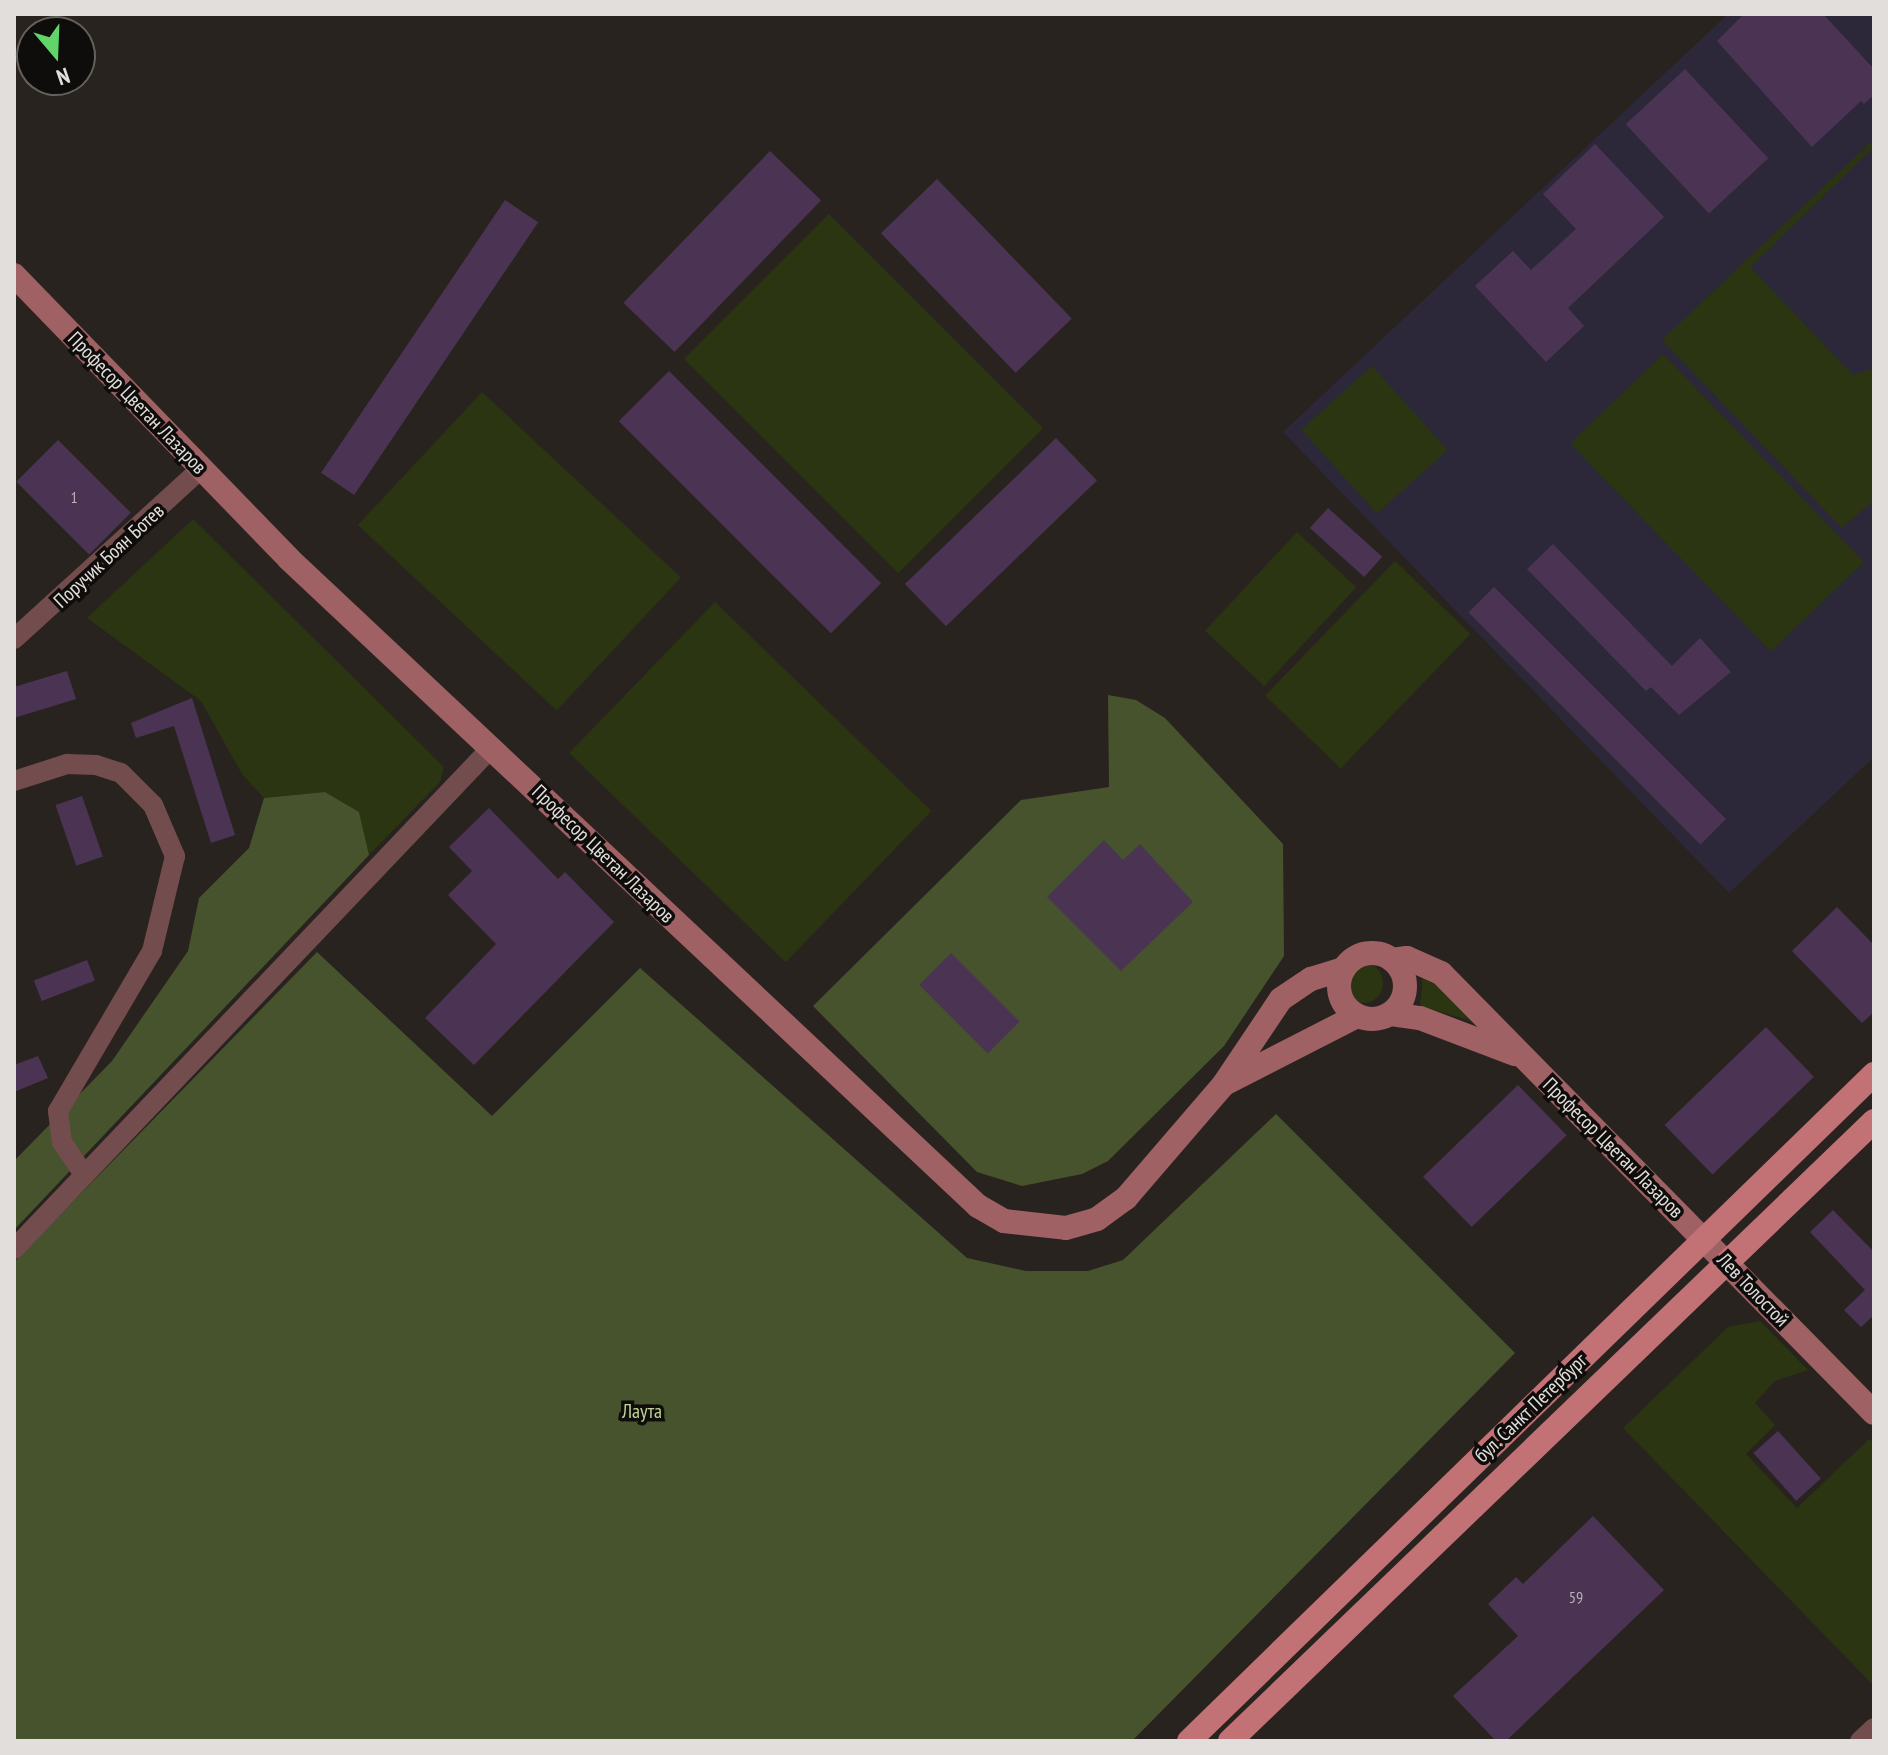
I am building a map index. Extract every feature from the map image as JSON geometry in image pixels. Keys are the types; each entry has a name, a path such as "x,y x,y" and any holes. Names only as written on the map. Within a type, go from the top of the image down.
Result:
{"main road":[{"name":"бул. Санкт Петербург","path":"1189,1741 1874,1074"},
{"name":"бул. Санкт Петербург","path":"1230,1741 1874,1121"}],"street":[{"name":"Професор Цветан Лазаров","path":"14,275 289,559 978,1206 1004,1221 1066,1228 1097,1219 1157,1167 1224,1084 1281,999 1311,979 1343,969"},
{"name":"Поручик Боян Ботев","path":"14,639 201,469"},
{"path":"14,1249 492,747"},
{"path":"14,781 67,764 96,765 121,773 153,805 175,856 152,951 58,1111 62,1142 84,1175"},
{"path":"1369,953 1392,960 1405,987 1391,1014 1374,1019 1357,1016 1340,996 1343,969 1369,953"},
{"name":"Професор Цветан Лазаров","path":"1392,960 1407,958 1441,973 1704,1240"},
{"name":"Професор Цветан Лазаров","path":"1391,1014 1420,1018 1521,1057"},
{"name":"Професор Цветан Лазаров","path":"1224,1084 1357,1016"},
{"name":"Лев Толостой","path":"1704,1240 1874,1413"},
{"path":"1860,1741 1874,1728"}],"shaded area":[{"path":"1728,14 1874,14 1874,757 1729,893 1283,432"}],"green space":[{"path":"1874,139 1874,147 1750,267 1853,375 1874,368 1874,500 1842,528 1662,340"},
{"path":"829,214 1043,428 898,573 684,359"},
{"path":"1663,354 1864,562 1771,652 1570,444"},
{"path":"1372,366 1448,450 1377,514 1301,430"},
{"path":"482,392 681,578 557,711 358,525"},
{"path":"193,519 444,767 440,782 369,855 359,812 325,792 264,798 242,774 201,701 87,618"},
{"path":"1297,532 1356,587 1264,686 1205,631"},
{"path":"1395,561 1471,634 1341,768 1265,696"},
{"path":"715,602 932,811 786,962 569,753"},
{"path":"1108,695 1136,700 1165,718 1283,844 1284,956 1224,1046 1108,1161 1082,1174 1022,1186 977,1172 813,1006 1021,800 1109,787"},
{"path":"325,792 359,812 369,855 14,1230 14,1161 112,1061 188,951 199,898 249,848 264,798"},
{"name":"Лаута","path":"317,952 492,1116 640,968 967,1258 1026,1271 1088,1271 1123,1260 1276,1114 1515,1353 1132,1741 14,1741 14,1262"},
{"path":"1363,963 1377,969 1383,983 1377,997 1363,1003 1349,997 1343,983 1349,969"},
{"path":"1423,973 1471,1015 1472,1021 1420,1006"},
{"path":"1760,1321 1808,1370 1775,1381 1755,1403 1775,1425 1746,1454 1797,1508 1869,1439 1874,1443 1874,1686 1623,1428 1728,1327"}],"building":[{"path":"1744,14 1823,14 1874,69 1874,95 1864,104 1861,101 1812,147 1717,41"},
{"path":"1685,69 1768,158 1709,213 1626,124"},
{"path":"1595,144 1664,217 1568,308 1584,326 1546,362 1475,286 1513,251 1531,270 1576,229 1543,194"},
{"path":"770,151 821,200 675,352 623,303"},
{"path":"937,179 1072,319 1016,373 881,233"},
{"path":"505,200 538,222 354,495 321,473"},
{"path":"669,371 881,583 831,633 619,421"},
{"path":"1056,438 1097,480 946,626 905,584"},
{"path":"58,440 131,513 89,555 16,482"},
{"path":"1328,508 1382,557 1364,577 1310,528"},
{"path":"1553,544 1672,666 1700,638 1731,672 1679,715 1651,687 1646,691 1527,569"},
{"path":"1494,587 1726,819 1700,844 1469,612"},
{"path":"67,671 76,699 14,718 14,687"},
{"path":"192,698 235,835 211,843 174,726 136,738 131,723"},
{"path":"82,796 103,857 76,866 56,805"},
{"path":"489,808 558,879 565,872 614,922 474,1065 425,1018 496,944 448,895 472,871 449,847"},
{"path":"1104,840 1123,860 1140,844 1193,902 1121,971 1047,897"},
{"path":"1837,907 1874,945 1874,1012 1862,1023 1792,951"},
{"path":"951,953 1020,1022 988,1053 919,985"},
{"path":"87,960 95,981 42,1001 34,980"},
{"path":"1766,1027 1814,1077 1713,1175 1665,1125"},
{"path":"38,1056 48,1078 14,1092 14,1065"},
{"path":"1518,1085 1567,1135 1472,1227 1423,1177"},
{"path":"1833,1210 1874,1252 1874,1315 1861,1327 1844,1310 1865,1290 1810,1232"},
{"path":"1778,1431 1821,1479 1796,1501 1753,1453"},
{"path":"1593,1516 1664,1590 1506,1741 1496,1741 1453,1696 1518,1636 1488,1604 1516,1577 1523,1584"}]}
